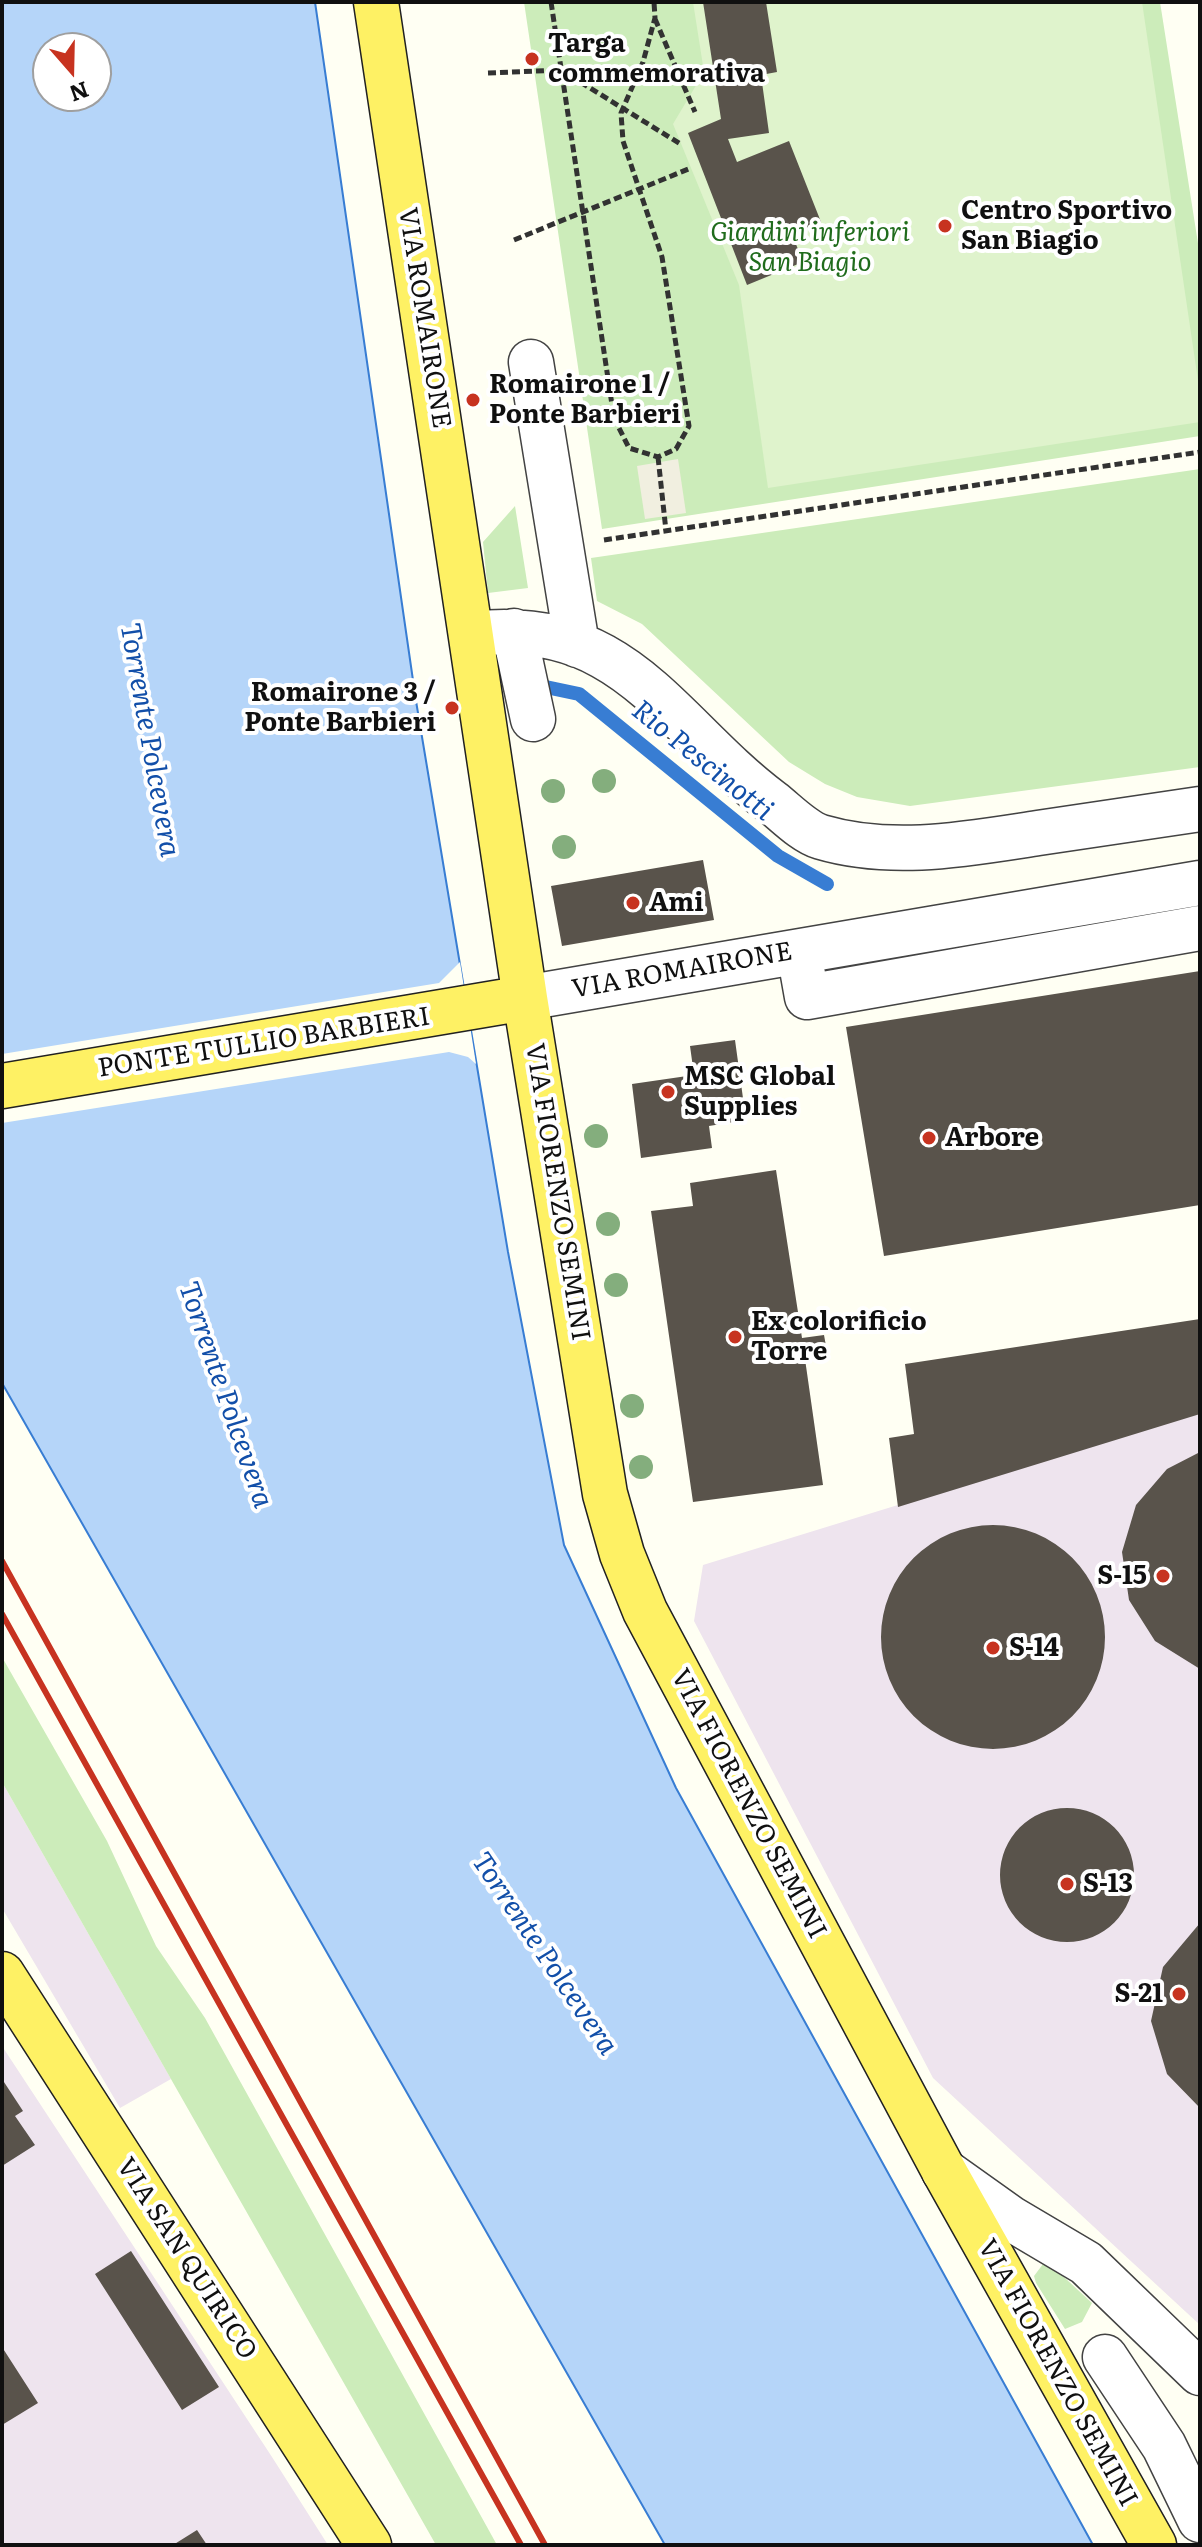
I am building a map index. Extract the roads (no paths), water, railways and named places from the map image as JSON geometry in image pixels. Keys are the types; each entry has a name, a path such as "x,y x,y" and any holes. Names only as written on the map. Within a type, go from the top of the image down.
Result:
{"main road":[{"name":"VIA ROMAIRONE","path":"376,2 493,632 525,998"},
{"name":"PONTE TULLIO BARBIERI","path":"2,1086 525,998"},
{"name":"VIA FIORENZO SEMINI","path":"525,998 605,1494 622,1554 645,1611 944,2171 1154,2545"},
{"name":"VIA SAN QUIRICO","path":"2,1974 369,2545"}],"street":[{"path":"531,362 577,645"},
{"path":"533,719 493,632 555,635 599,653 654,692 760,793 818,836 882,850 963,845 1200,809"},
{"name":"VIA ROMAIRONE","path":"525,998 1200,883"},
{"path":"799,952 807,997 1200,928"},
{"path":"944,2171 1010,2218 1086,2263 1200,2373"},
{"path":"1081,2411 1105,2357 1161,2336"},
{"path":"1105,2357 1164,2446 1200,2520"}],"water":[{"name":"Torrente Polcevera","path":"2,2 315,2 416,701 508,1252 564,1545 676,1788 1093,2545 665,2545 2,1383"}],"waterway":[{"name":"Rio Pescinotti","path":"541,686 579,694 778,856 827,884"}],"railway":[{"path":"2,1561 545,2545"},
{"path":"2,1614 521,2545"}],"place":[{"name":"Targa commemorativa","path":"532,59"},
{"name":"Centro Sportivo San Biagio","path":"945,226"},
{"name":"Romairone 1 / Ponte Barbieri","path":"473,400"},
{"name":"Romairone 3 / Ponte Barbieri","path":"452,708"},
{"name":"Ami","path":"633,903"},
{"name":"MSC Global Supplies","path":"668,1092"},
{"name":"Arbore","path":"929,1138"},
{"name":"Ex colorificio Torre","path":"735,1337"},
{"name":"S-15","path":"1163,1576"},
{"name":"S-14","path":"993,1648"},
{"name":"S-13","path":"1067,1884"},
{"name":"S-21","path":"1179,1994"}],"park label":[{"name":"Giardini inferiori San Biagio","path":"810,248"}]}
